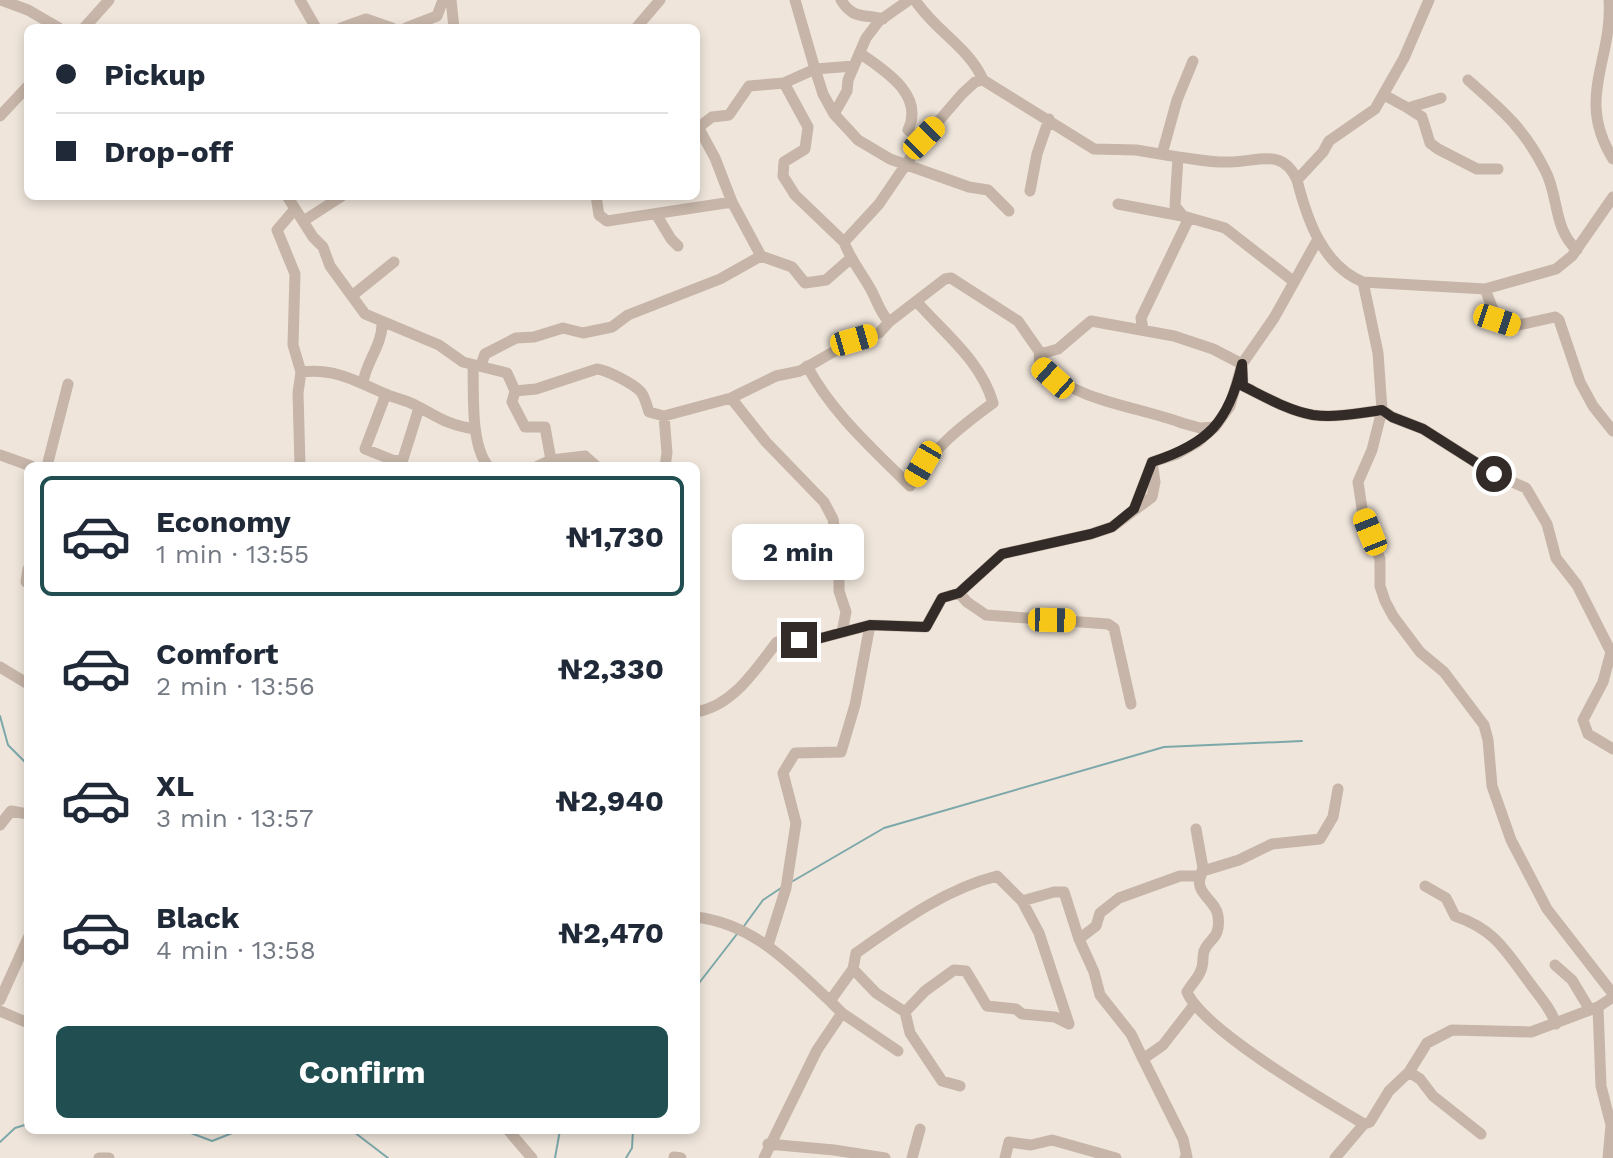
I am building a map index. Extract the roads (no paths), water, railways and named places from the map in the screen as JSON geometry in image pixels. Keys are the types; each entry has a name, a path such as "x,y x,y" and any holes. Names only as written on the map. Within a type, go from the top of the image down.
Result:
{"street":[{"path":"1,0 30,5 54,24"},
{"path":"88,24 109,0"},
{"path":"300,0 314,24"},
{"path":"416,24 437,16 443,0"},
{"path":"451,0 454,24"},
{"path":"641,24 660,0"},
{"path":"795,0 823,94 834,114 858,140 890,159 969,187 988,190 1009,211"},
{"path":"841,0 846,8 865,18 883,19"},
{"path":"834,114 847,91 848,80 866,38 883,19 912,0 976,63 983,80 1094,149 1136,150 1231,163 1276,158 1292,169 1305,211 1325,252 1349,276 1363,282 1485,289 1556,269 1577,250 1613,197"},
{"path":"1297,180 1329,141 1375,109 1404,58 1429,0"},
{"path":"1609,0 1609,28 1595,112 1603,141 1613,159"},
{"path":"352,24 366,19 380,24"},
{"path":"861,54 876,62 899,82 912,110 913,121 908,130 922,141"},
{"path":"1162,154 1177,100 1193,61"},
{"path":"700,124 712,117 729,115 749,86 784,83 815,69 854,66"},
{"path":"844,242 879,204 922,141 962,94 975,82 983,80"},
{"path":"1468,80 1520,128 1546,171 1566,241 1577,250"},
{"path":"1600,80 1613,86"},
{"path":"784,83 808,127 805,149 784,162 783,176 795,195 844,242 850,259 872,292 877,309 889,322"},
{"path":"0,116 24,90"},
{"path":"1384,95 1422,117 1430,143 1438,149 1477,169 1498,169"},
{"path":"1408,108 1441,98"},
{"path":"1030,191 1037,154 1049,119"},
{"path":"700,130 732,202 761,256 792,267 805,283 826,280 850,259"},
{"path":"1178,157 1175,206 1186,217"},
{"path":"289,200 323,247 330,266 365,314 439,345 463,362 507,373 515,391 512,402 525,427 545,427 549,462"},
{"path":"305,220 336,200"},
{"path":"597,200 599,215 607,221 732,202"},
{"path":"1118,204 1174,212 1225,228 1293,281"},
{"path":"295,209 277,230 295,274 293,345 301,372 298,393 300,462"},
{"path":"656,214 678,246"},
{"path":"1143,329 1141,318 1186,217"},
{"path":"700,711 728,700 777,642 821,638 870,625 926,627 942,598 959,593 1002,554 1112,527 1152,497 1155,482 1152,462 1177,454 1215,427 1230,406 1242,364 1274,318 1318,239"},
{"path":"484,462 475,429 477,365 485,354 516,338 534,337 563,328 583,333 612,327 628,315 720,279 761,256"},
{"path":"353,295 394,262"},
{"path":"515,391 536,389 602,369 642,393 649,412 664,416 731,398 776,376 807,366 854,340 879,333 945,279 959,281 1018,321 1039,351 1040,367 1053,378 1072,388 1182,423 1200,428 1215,427"},
{"path":"1363,282 1378,353 1382,410 1372,450 1358,482 1363,515 1380,559 1380,586 1393,616 1420,652 1444,672 1484,725 1492,786 1511,840 1547,909 1613,996 1600,1013 1601,1086 1611,1125 1608,1158"},
{"path":"1485,289 1497,320 1514,326 1555,317 1559,320 1580,382 1593,406 1613,431"},
{"path":"807,366 825,395 869,447 910,486 934,451 993,403 988,385 957,343 917,302"},
{"path":"1039,351 1048,354 1058,349 1091,321 1143,329 1213,349 1242,364"},
{"path":"363,383 365,372 380,343 382,322"},
{"path":"1242,364 1243,386 1292,408 1313,415 1382,410 1423,429 1494,474 1526,488 1547,524 1556,558 1577,585 1612,653 1603,682 1583,720 1588,734 1613,749"},
{"path":"301,372 323,369 363,383 438,420 475,429"},
{"path":"48,462 68,384"},
{"path":"386,394 365,449 395,461 403,459 419,408"},
{"path":"731,398 766,442 824,502 833,519 839,591 846,612 842,632"},
{"path":"664,416 666,462"},
{"path":"0,455 24,464"},
{"path":"959,593 986,615 1108,624 1114,628 1131,704"},
{"path":"768,945 787,884 796,823 783,773 795,753 841,752 855,705 870,625"},
{"path":"0,667 24,682"},
{"path":"1079,939 1096,926 1100,913 1119,898 1180,876 1200,876 1209,868 1239,860 1272,844 1320,839 1333,817 1338,789"},
{"path":"0,825 11,811 24,813"},
{"path":"1196,829 1203,868 1201,892 1217,912 1218,929 1214,941 1204,952 1200,972 1187,992 1194,1005 1257,1056 1309,1092 1364,1124"},
{"path":"830,1001 853,969 856,953 897,924 972,882 997,876 1022,901 1039,933 1069,1024 1055,1017 987,1006 966,971 954,970 925,991 905,1012"},
{"path":"1425,886 1446,898 1455,916 1487,931 1499,942 1551,1010 1556,1024"},
{"path":"1022,901 1064,892 1100,995 1131,1034 1183,1139 1185,1158"},
{"path":"700,918 741,929 768,945 842,1013 898,1051"},
{"path":"0,1000 24,947"},
{"path":"1555,965 1600,1013"},
{"path":"853,969 876,993 905,1012 910,1033 942,1081 960,1086"},
{"path":"1143,1059 1163,1045 1194,1005"},
{"path":"0,1011 24,1021"},
{"path":"764,1158 768,1144 817,1050 842,1013"},
{"path":"1335,1158 1364,1124 1370,1122 1389,1091 1409,1072 1427,1043 1452,1030 1531,1032 1600,1013"},
{"path":"1409,1072 1420,1079 1433,1096 1481,1134"},
{"path":"912,1158 920,1129"},
{"path":"511,1134 532,1158"},
{"path":"1005,1158 1009,1142 1031,1145 1052,1140 1116,1158"},
{"path":"768,1144 885,1158"},
{"path":"674,1157 681,1158"},
{"path":"99,1158 109,1158"}],"waterway":[{"path":"0,716 8,745 24,761"},
{"path":"793,881 884,828 1164,747 1302,741"},
{"path":"744,926 763,900 781,888"},
{"path":"700,982 737,934"},
{"path":"0,1142 15,1128 24,1125"},
{"path":"194,1134 212,1141 230,1134"},
{"path":"357,1134 388,1158"},
{"path":"555,1158 559,1134"},
{"path":"626,1158 632,1148 633,1134"}]}
